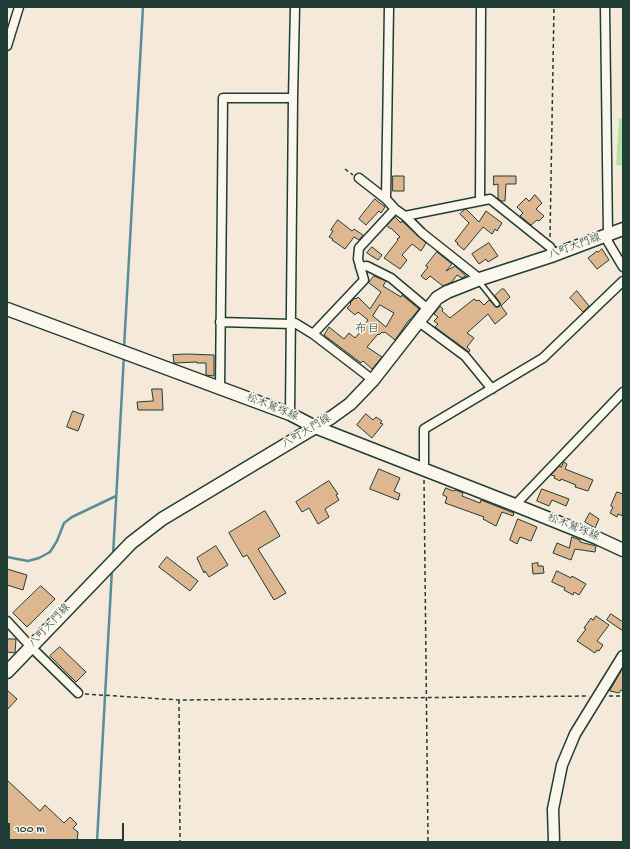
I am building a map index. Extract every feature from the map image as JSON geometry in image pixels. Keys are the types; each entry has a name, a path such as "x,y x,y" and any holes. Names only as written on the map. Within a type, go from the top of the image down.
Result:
{"main road":[{"name":"八町大門線","path":"7,672 131,543 162,519 332,418 350,404 373,380 437,298 447,292 552,251 623,229"},
{"name":"松木鷲塚線","path":"7,309 290,414 315,427 515,505 623,550"}],"street":[{"path":"7,46 19,7"},
{"path":"290,414 295,7"},
{"path":"386,199 389,7"},
{"path":"480,201 481,7"},
{"path":"605,7 608,242 623,267"},
{"path":"220,388 223,98 293,98"},
{"path":"359,178 386,199 422,233 478,280"},
{"path":"405,216 490,199 552,251"},
{"path":"313,334 364,280 358,259 359,248 395,209"},
{"path":"360,267 367,266 391,278 428,310"},
{"path":"424,470 424,429 543,358 623,282"},
{"path":"220,322 295,322 373,380"},
{"path":"419,322 465,356 492,389"},
{"path":"515,505 623,392"},
{"path":"7,621 78,693"},
{"path":"554,842 553,809 562,765 575,734 623,656"}],"lane":[{"path":"478,280 497,304"}],"path":[{"path":"552,251 554,7"},
{"path":"424,470 428,842"},
{"path":"78,693 179,700 623,696"},
{"path":"179,700 180,842"}],"green space":[{"path":"619,118 623,119 623,166 616,165"}],"building":[{"path":"393,176 404,176 404,191 393,191"},
{"path":"494,176 516,176 516,184 506,184 505,201 501,201 498,198 498,184 494,185"},
{"path":"535,195 542,203 536,209 544,216 539,221 537,220 531,225 520,216 523,213 517,207 526,198 529,201"},
{"path":"375,199 385,207 381,213 379,211 366,225 359,219"},
{"path":"466,209 479,222 486,211 502,223 497,231 495,229 492,234 483,227 464,250 455,241 469,223 460,214"},
{"path":"395,217 401,223 402,221 426,243 421,251 412,244 402,255 407,260 400,269 384,258 400,237 387,226"},
{"path":"338,220 352,231 354,229 363,235 359,240 354,237 345,249 329,237 333,231 331,230"},
{"path":"489,243 498,256 488,262 486,259 479,264 472,254"},
{"path":"372,247 382,255 378,260 367,253"},
{"path":"602,249 609,260 597,269 588,258"},
{"path":"437,252 452,264 446,271 455,266 466,276 462,278 457,275 452,282 443,286 430,276 426,280 421,276 428,267 426,266"},
{"path":"374,276 386,281 383,286 401,297 402,295 419,309 395,340 385,332 382,332 379,335 378,334 367,347 382,357 372,369 363,361 361,363 324,335 329,327 344,339 349,333 355,338 366,325 364,324 368,320 358,312 355,315 347,308 355,298 356,299 358,297 370,309 381,292 369,283","holes":["380,305 394,313 386,327 373,316"]},
{"path":"502,289 504,289 510,297 501,306 507,314 495,324 488,314 467,333 474,338 467,347 470,350 469,352 435,327 438,324 434,321 438,317 434,314 440,306 443,309 442,311 450,318 474,299 477,301 479,300 484,305 489,300 498,307 500,306 500,303 495,296"},
{"path":"577,291 589,306 583,312 570,298"},
{"path":"173,355 214,355 214,376 206,375 206,363 174,363"},
{"path":"152,389 162,389 163,410 138,410 137,402 153,401"},
{"path":"73,411 84,415 78,431 67,427"},
{"path":"366,414 373,420 376,417 382,421 380,423 383,424 372,438 357,425"},
{"path":"564,462 567,464 565,469 593,480 588,491 575,487 576,485 561,479 560,481 554,478 555,476 551,475 559,466 561,467"},
{"path":"379,469 400,478 394,491 400,494 398,500 370,489"},
{"path":"329,481 338,494 336,495 339,500 325,509 329,517 318,524 309,508 302,512 296,502"},
{"path":"446,488 463,493 462,496 480,503 481,500 514,513 513,516 502,512 496,526 483,519 484,517 445,503 447,497 443,495"},
{"path":"542,489 569,499 566,506 552,500 549,506 537,501"},
{"path":"617,492 623,494 623,516 618,514 617,517 610,513 613,507 611,506"},
{"path":"265,511 280,536 258,549 286,593 274,600 247,555 243,557 229,533"},
{"path":"590,513 599,519 595,528 585,522"},
{"path":"518,519 537,527 531,541 520,537 517,544 510,540"},
{"path":"572,537 580,540 580,542 596,546 595,552 575,549 571,560 553,553 557,543 569,548"},
{"path":"216,546 228,565 209,577 205,571 204,573 197,558"},
{"path":"167,557 198,581 190,591 159,567"},
{"path":"538,563 538,566 543,566 544,573 533,574 532,564"},
{"path":"7,569 27,575 23,590 7,585"},
{"path":"557,571 571,578 572,576 586,584 579,595 574,592 573,595 564,590 565,588 552,582"},
{"path":"41,586 55,599 27,627 13,613"},
{"path":"611,614 623,622 623,631 607,620"},
{"path":"596,616 609,625 597,641 603,645 599,651 597,650 595,653 577,641 586,629 584,628 591,618 593,620"},
{"path":"7,639 16,639 15,653 7,652"},
{"path":"60,647 86,672 76,682 50,656"},
{"path":"623,668 623,691 621,690 619,693 610,691"},
{"path":"7,690 17,699 7,710"},
{"path":"7,780 40,811 45,805 64,823 70,817 77,824 73,828 78,832 77,842 11,842 7,838"}],"waterway":[{"path":"124,348 143,7"},
{"path":"113,556 124,355"},
{"path":"7,557 28,561 39,558 50,552 57,541 64,523 72,517 116,496"},
{"path":"97,842 112,569"}],"district":[{"name":"布目","path":"367,330"}]}
